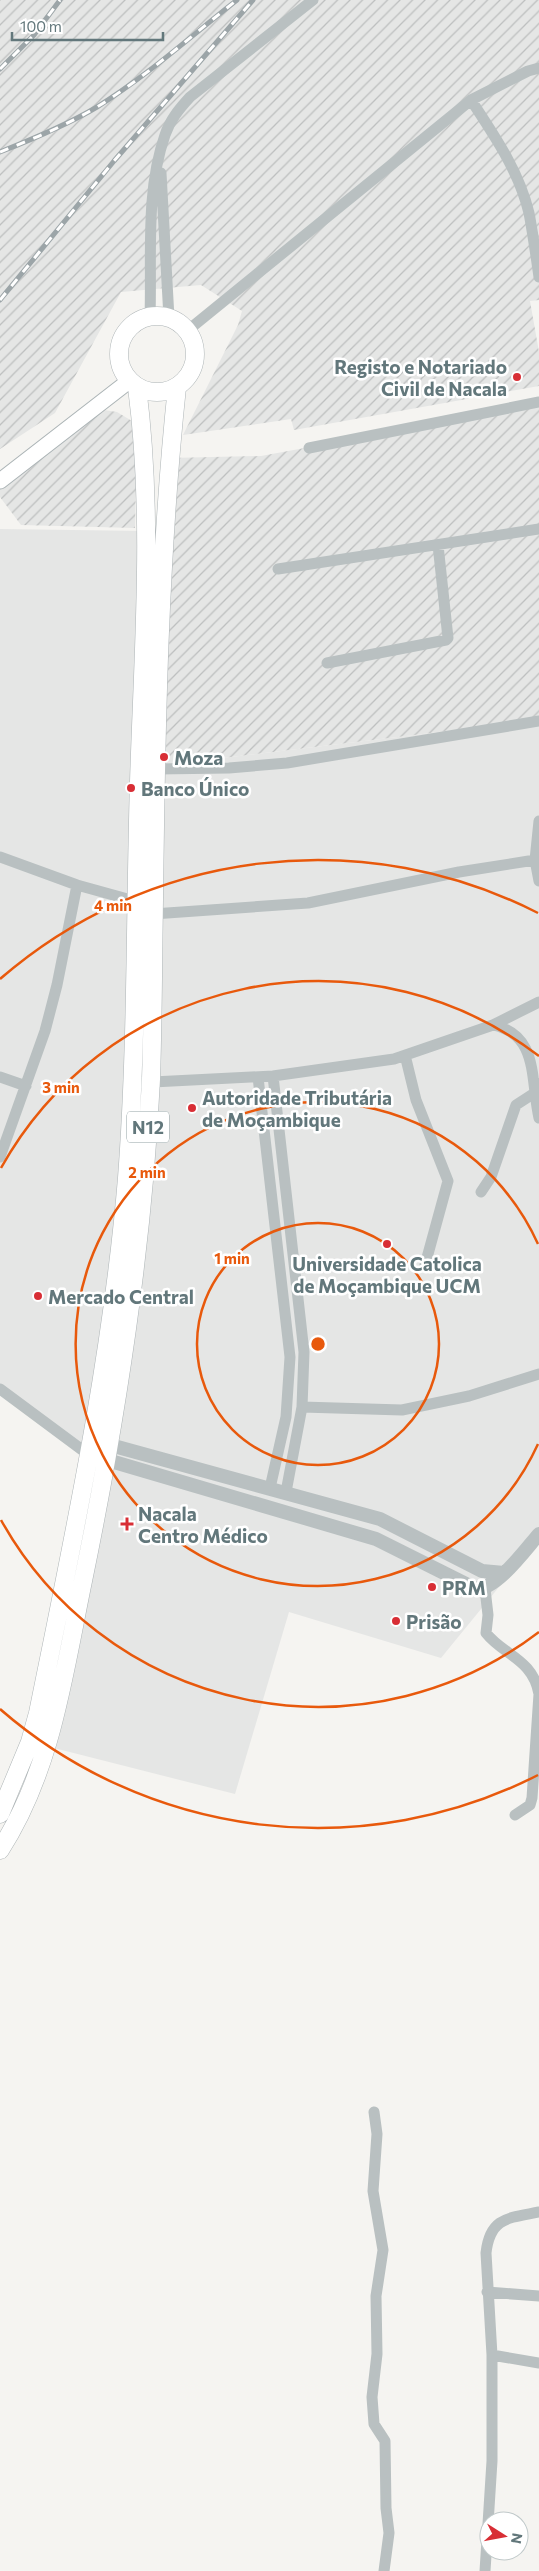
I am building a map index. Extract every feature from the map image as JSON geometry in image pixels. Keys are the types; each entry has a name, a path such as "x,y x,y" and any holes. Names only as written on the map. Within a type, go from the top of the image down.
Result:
{"main road":[{"path":"150,317 170,318 187,331 194,348 194,358 186,378 177,387 157,392 133,384 119,361 120,346 130,328 150,317"},
{"path":"0,481 133,384"},
{"name":"N12","path":"0,1850 30,1792 48,1741 87,1559 126,1180 148,907 156,770 153,609 144,443 133,384"},
{"name":"N12","path":"0,1814 21,1766 38,1713 99,1450 131,1294 145,1161 150,1083 148,907 153,609 177,387"}],"street":[{"path":"150,317 153,193 160,156 169,125 176,112 190,97 313,0"},
{"path":"187,331 471,100 528,71 539,68"},
{"path":"471,100 501,146 524,196 539,277"},
{"path":"160,156 170,318"},
{"path":"309,448 539,402"},
{"path":"278,569 539,529"},
{"path":"327,663 446,640 448,638 438,545"},
{"path":"156,770 229,768 287,763 539,721"},
{"path":"539,821 535,860 539,881"},
{"path":"0,857 77,885 148,907 308,904 459,872 535,860"},
{"path":"0,1157 26,1086 57,985 77,885"},
{"path":"133,1083 273,1076 405,1055 493,1025 539,1002"},
{"path":"493,1025 516,1032 529,1046 538,1088 539,1118"},
{"path":"405,1055 416,1100 448,1181 425,1265"},
{"path":"273,1076 304,1352 302,1407 286,1492"},
{"path":"0,1077 26,1086"},
{"path":"258,1077 290,1356 286,1417 270,1488"},
{"path":"481,1192 491,1177 516,1105 538,1088"},
{"path":"302,1407 402,1410 469,1396 539,1374"},
{"path":"0,1389 66,1438 376,1539 410,1554 470,1588 485,1589 504,1573 539,1534"},
{"path":"99,1450 270,1488 380,1520 482,1571 504,1573"},
{"path":"485,1589 488,1614 486,1633 522,1662 537,1684 539,1694 532,1798 530,1805 515,1816"},
{"path":"374,2112 376,2140 374,2191 383,2250 376,2296 378,2354 372,2396 374,2424 386,2441 386,2508 389,2533 384,2571"},
{"path":"484,2571 492,2461 492,2355 486,2253 488,2238 492,2229 501,2221 539,2212"},
{"path":"487,2292 539,2296"},
{"path":"492,2355 539,2363"}],"shaded area":[{"path":"0,0 539,0 539,300 530,301 539,352 539,386 294,430 291,419 183,435 238,325 242,311 201,285 121,292 55,413 0,449"},
{"path":"539,405 539,720 156,766 169,458 261,456"},
{"path":"104,410 117,412 132,421 137,438 135,528 21,525 0,497 0,487"},
{"path":"0,529 145,531 156,766 539,720 539,1076 533,1093 539,1116 539,1538 441,1658 289,1612 235,1794 50,1747 109,1466 0,1392"}],"railway":[{"path":"0,69 34,35 60,0"},
{"path":"0,152 62,126 97,107 151,69 237,0"},
{"path":"0,300 114,161 253,0"}],"place":[{"name":"Registo e Notariado Civil de Nacala","path":"517,377"},
{"name":"Moza","path":"164,757"},
{"name":"Banco Único","path":"131,788"},
{"name":"Autoridade Tributária de Moçambique","path":"192,1108"},
{"name":"Universidade Catolica de Moçambique UCM","path":"387,1244"},
{"name":"Mercado Central","path":"38,1296"},
{"name":"Nacala Centro Médico","path":"127,1524"},
{"name":"PRM","path":"432,1587"},
{"name":"Prisão","path":"396,1621"}]}
